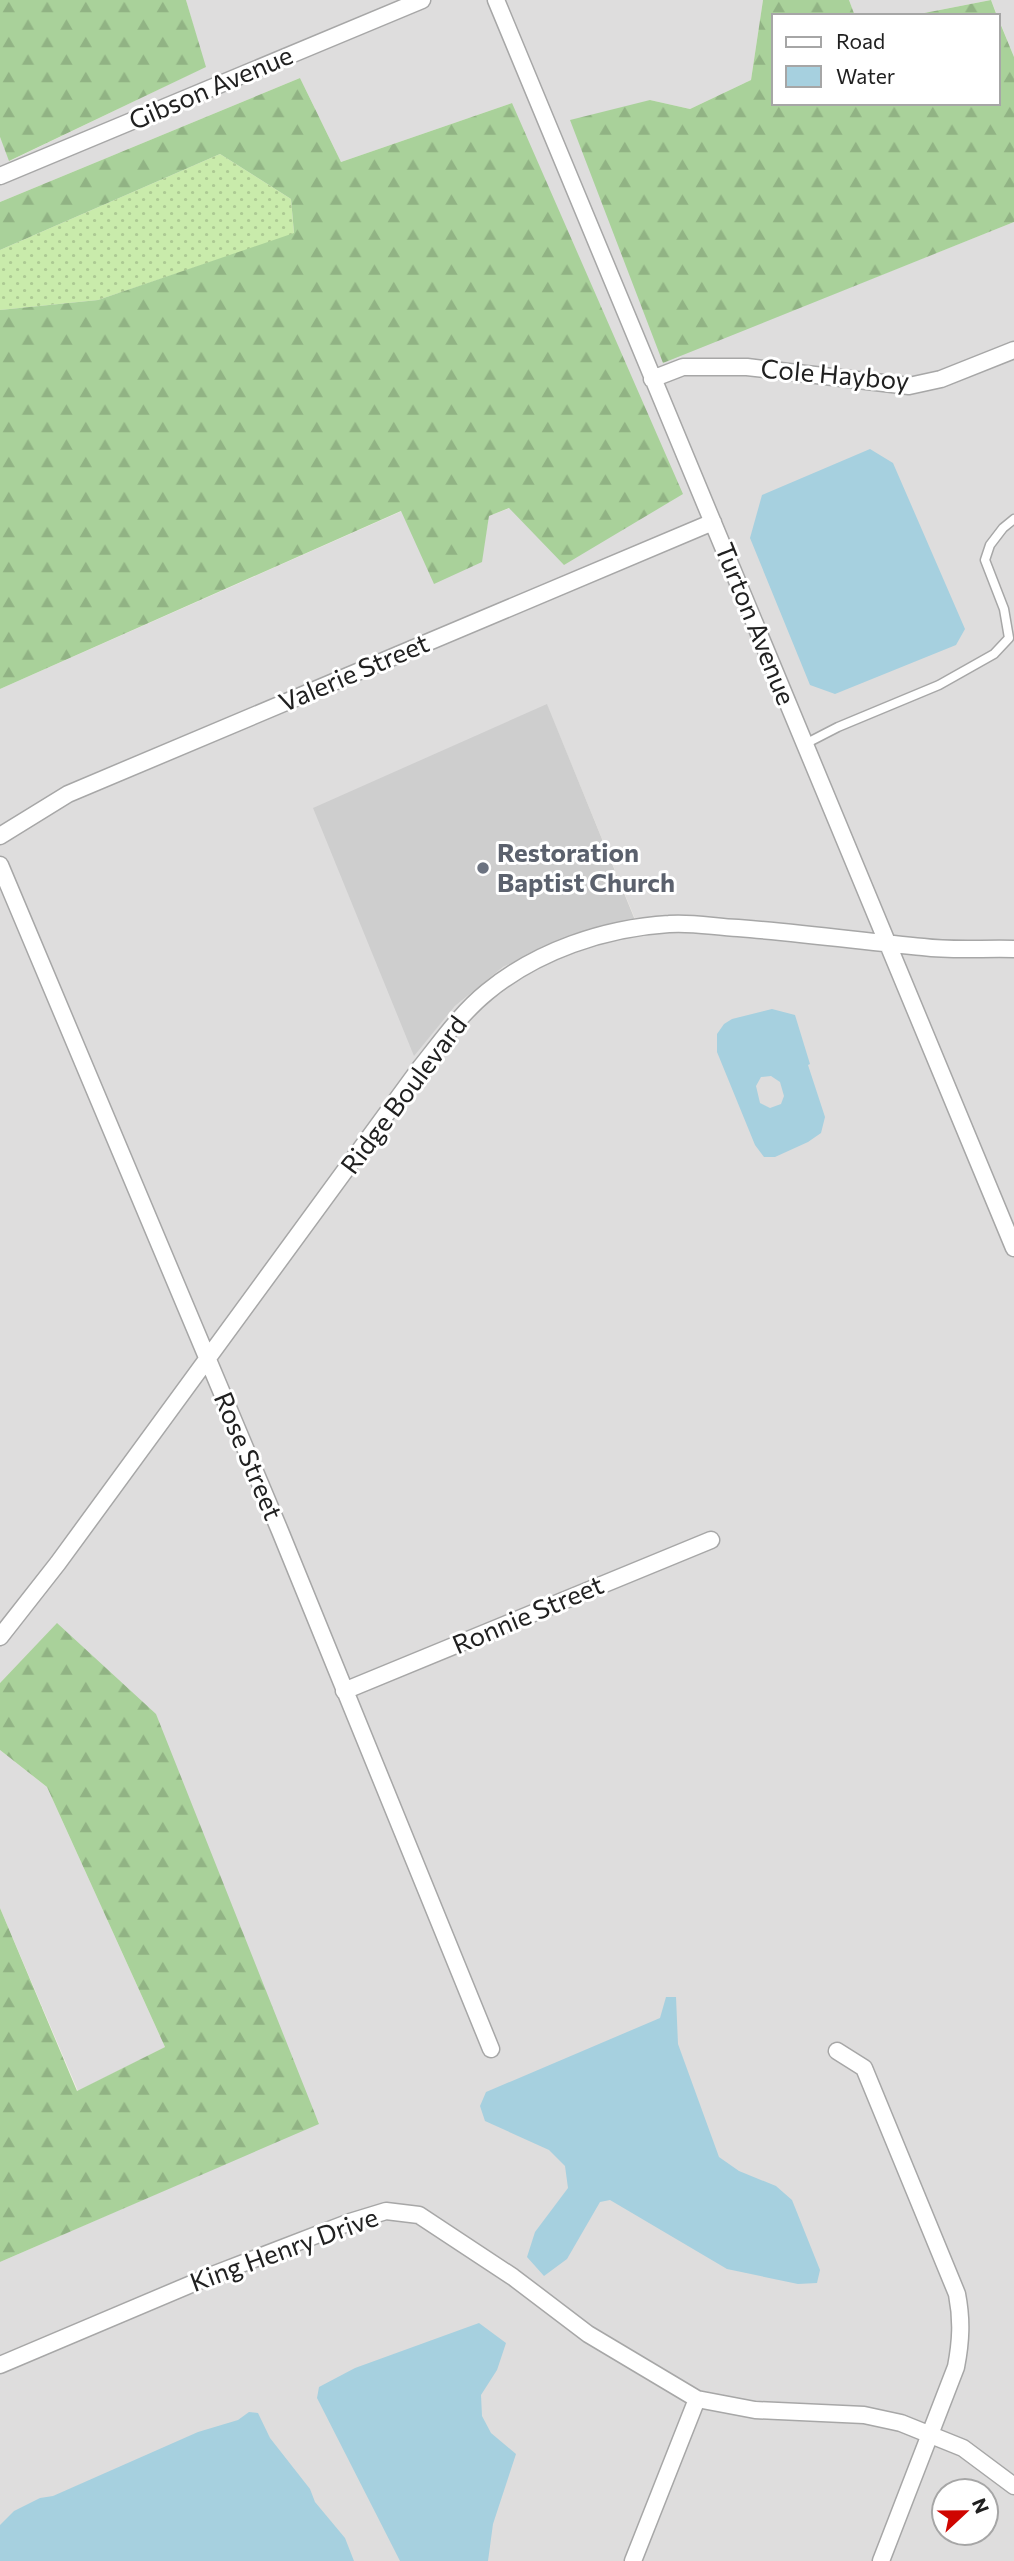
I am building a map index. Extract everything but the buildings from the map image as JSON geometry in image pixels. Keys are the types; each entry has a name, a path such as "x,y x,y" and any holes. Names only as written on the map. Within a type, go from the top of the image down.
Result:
{"street":[{"name":"Gibson Avenue","path":"0,176 422,0"},
{"name":"Turton Avenue","path":"496,0 1014,1248"},
{"name":"Cole Hayboy","path":"652,379 683,367 747,367 909,386 941,379 1014,349"},
{"name":"Valerie Street","path":"0,836 68,794 713,522"},
{"name":"Rose Street","path":"0,865 281,1531 491,2049"},
{"name":"Ridge Boulevard","path":"0,1637 58,1563 427,1059 485,993 517,970 587,939 671,923 792,932 926,948 1014,949"},
{"name":"Ronnie Street","path":"344,1691 711,1540"},
{"path":"837,2051 864,2068 957,2294 961,2317 962,2341 956,2367 881,2561"},
{"name":"King Henry Drive","path":"0,2365 215,2274 350,2222 386,2211 419,2215 513,2277 588,2334 697,2399"},
{"path":"633,2561 697,2399 755,2410 864,2415 901,2423 963,2448 1014,2486"}],"lane":[{"path":"805,744 838,727 939,685 994,654 1009,638 1004,609 985,560 990,545 1014,519"}],"shaded area":[{"path":"186,0 763,0 751,80 690,109 650,100 663,362 1014,222 1014,2561 0,2561 0,2262 319,2123 57,1624 0,1683 0,689 402,511 481,562 489,516 510,508 564,564 512,103 341,162 300,78 0,202 0,137 10,161 205,67","holes":["547,705 635,919 580,932 503,967 455,1006 414,1055"]},
{"path":"849,0 991,0 919,14 854,14"},
{"path":"991,0 1014,0 1014,57 1000,22 1000,14 997,14"},
{"path":"547,704 635,920 580,932 503,967 455,1006 414,1056 313,808"},
{"path":"0,1750 47,1787 165,2047 78,2091 0,1908"}],"green space":[{"path":"0,0 186,0 206,67 9,161 0,137"},
{"path":"763,0 849,0 854,14 772,14 772,105 1000,105 1000,23 1014,57 1014,222 663,363 570,120 650,100 690,109 751,80"},
{"path":"991,0 996,14 919,14"},
{"path":"300,78 341,162 512,103 683,494 564,565 509,508 489,516 482,562 434,584 401,511 0,689 0,310 98,300 294,233 291,199 220,154 0,250 0,202"},
{"path":"220,154 291,199 294,234 98,300 0,310 0,250"},
{"path":"57,1623 156,1714 319,2124 0,2262 0,1908 77,2091 165,2047 47,1787 0,1750 0,1683"}],"water":[{"path":"870,449 893,463 965,629 956,645 835,694 810,685 750,538 762,495"},
{"path":"772,1009 795,1015 825,1117 821,1133 775,1157 764,1157 755,1145 717,1052 717,1034 724,1024 732,1019","holes":["771,1076 780,1082 784,1096 781,1104 770,1108 760,1103 756,1086 761,1077"]},
{"path":"666,1997 676,1997 678,2044 719,2157 739,2171 776,2186 792,2200 820,2270 817,2283 798,2284 727,2269 610,2200 600,2202 567,2259 544,2276 527,2257 535,2232 568,2188 565,2166 549,2150 485,2121 480,2106 486,2092 660,2018"},
{"path":"479,2323 506,2343 497,2370 481,2395 482,2416 491,2433 516,2454 493,2524 488,2561 400,2561 317,2398 319,2387 355,2368"},
{"path":"249,2412 258,2413 270,2438 310,2489 315,2502 345,2538 354,2561 0,2561 0,2525 14,2511 198,2432 238,2420"}],"place":[{"name":"Restoration Baptist Church","path":"483,868"}]}
